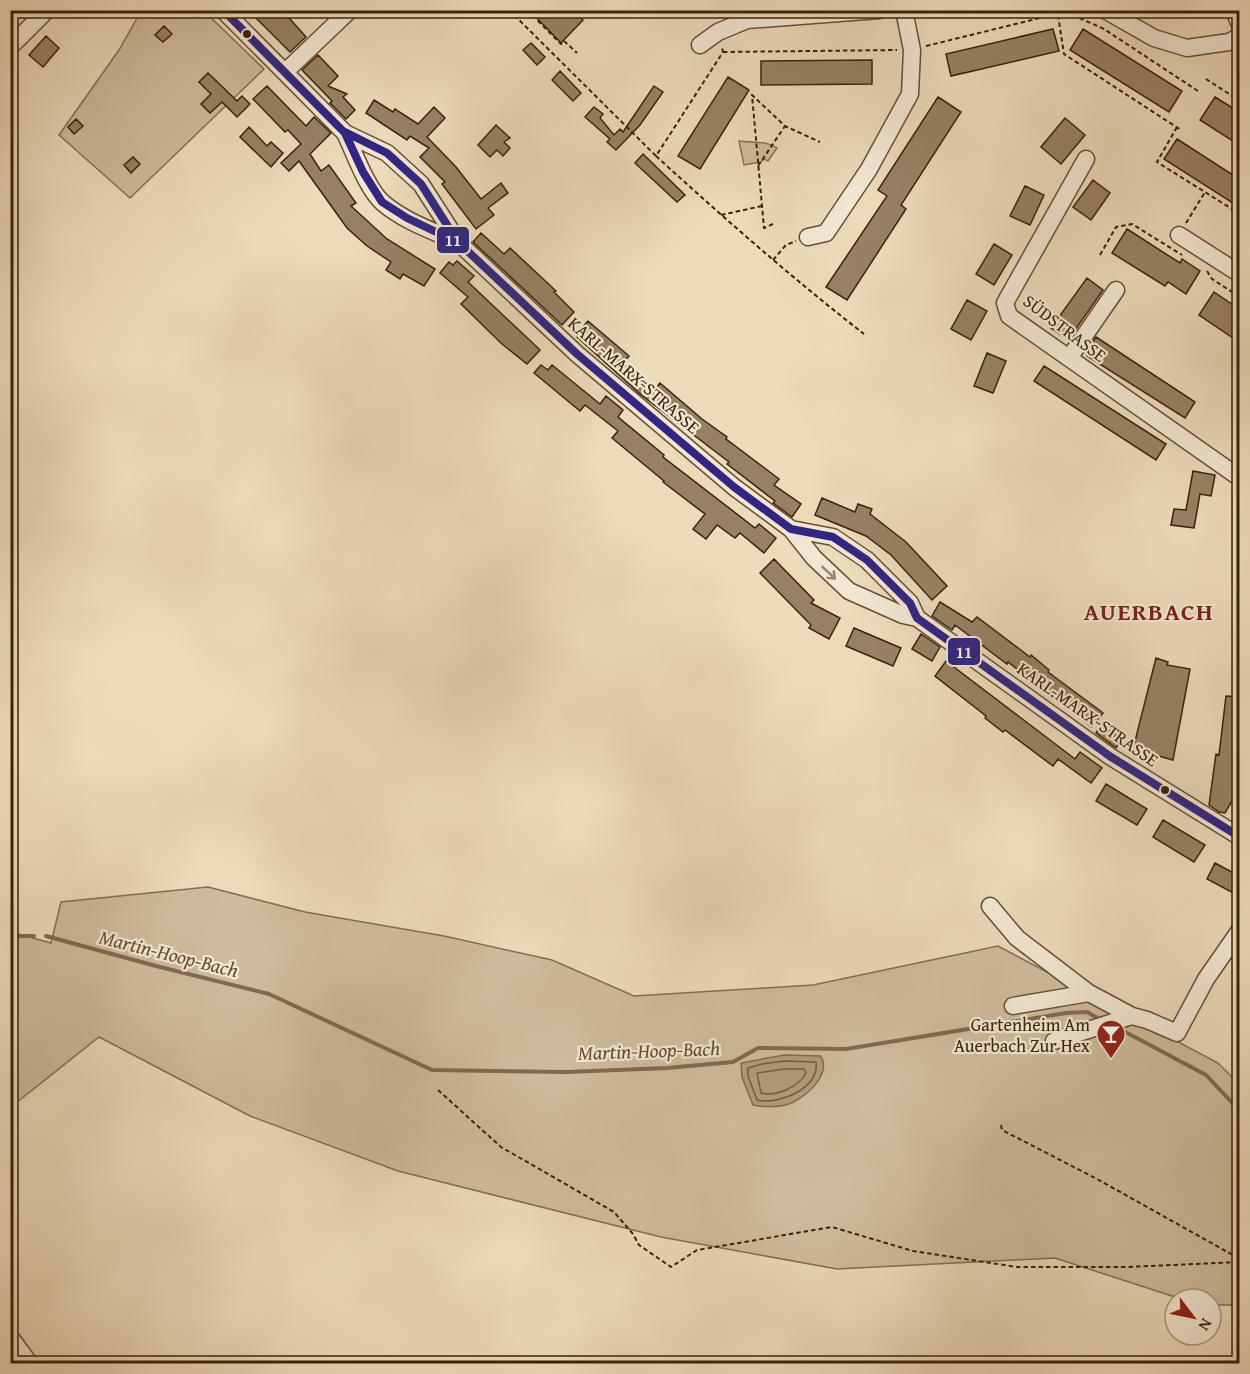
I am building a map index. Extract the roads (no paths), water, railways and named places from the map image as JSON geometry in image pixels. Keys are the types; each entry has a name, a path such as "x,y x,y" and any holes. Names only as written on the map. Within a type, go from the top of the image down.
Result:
{"street":[{"path":"10,47 47,10"},
{"name":"KARL-MARX-STRASSE","path":"223,10 345,133 363,172 382,202 407,218 459,243"},
{"path":"285,72 351,10"},
{"path":"700,45 718,32 747,20 879,10"},
{"path":"808,237 826,233 869,169 910,94 912,50 904,10"},
{"path":"1105,10 1154,38 1187,48 1229,42 1239,36"},
{"path":"1234,10 1239,25"},
{"name":"KARL-MARX-STRASSE","path":"345,133 387,153 420,184 459,243 577,354 734,487 791,529 814,558 849,591 903,615 917,618 1111,757 1239,835"},
{"name":"SÜDSTRASSE","path":"1086,159 1005,303 1009,316 1239,478"},
{"path":"1179,235 1239,274"},
{"path":"1069,358 1116,290"},
{"name":"KARL-MARX-STRASSE","path":"791,529 833,537 867,560 910,603 917,618"},
{"path":"990,906 1017,938 1126,1018"},
{"path":"1054,1041 1126,1018 1147,1020 1177,1033 1206,979 1239,930"},
{"path":"1013,1006 1089,993"},
{"path":"10,1337 30,1364"}],"water":[{"path":"784,1055 821,1056 823,1071 819,1079 807,1093 786,1105 769,1107 753,1105 742,1077 741,1063"}],"waterway":[{"name":"Martin-Hoop-Bach","path":"10,936 34,936"},
{"name":"Martin-Hoop-Bach","path":"46,936 269,994 432,1070 567,1072 667,1068 733,1062 758,1048 846,1049 1066,1013 1087,1012 1101,1020"},
{"name":"Martin-Hoop-Bach","path":"1116,1027 1206,1075 1240,1111"}],"place":[{"name":"Gartenheim Am Auerbach Zur Hex","path":"1111,1060"}],"district":[{"name":"AUERBACH","path":"1149,611"}]}
